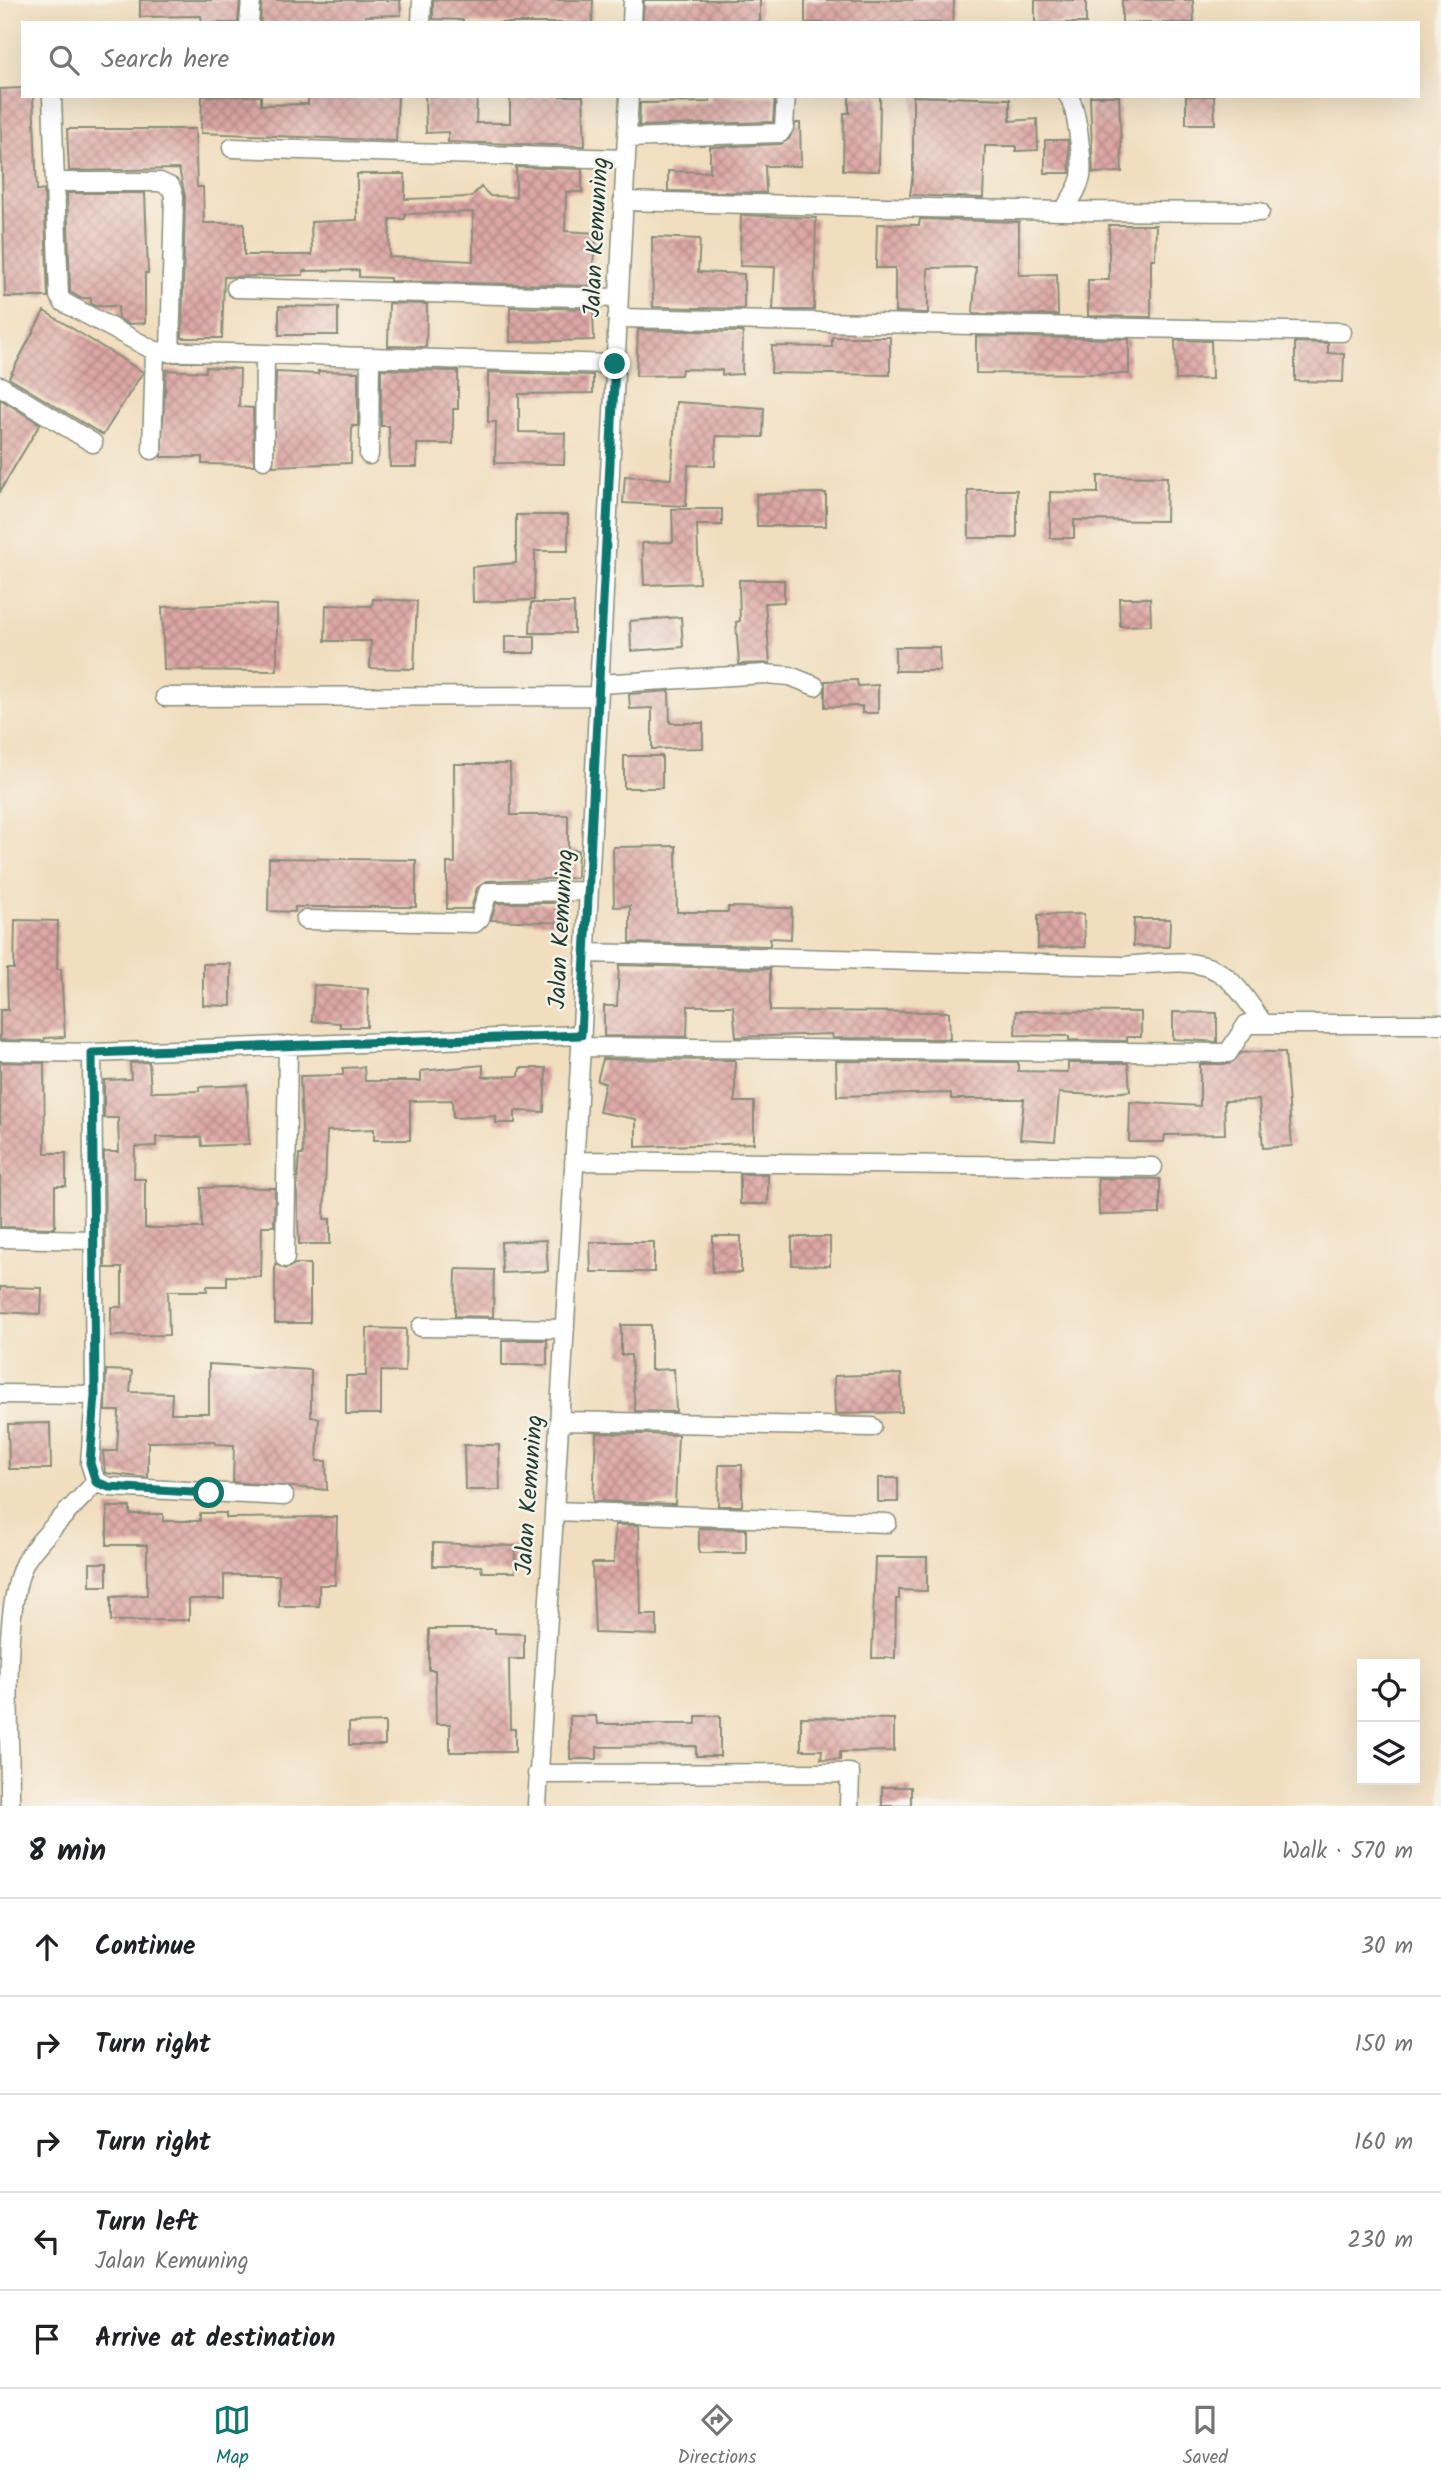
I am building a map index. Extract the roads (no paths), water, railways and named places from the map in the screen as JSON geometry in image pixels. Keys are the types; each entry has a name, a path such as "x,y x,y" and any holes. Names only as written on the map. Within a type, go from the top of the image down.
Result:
{"street":[{"path":"249,21 251,0"},
{"path":"421,21 422,0"},
{"path":"632,21 634,0"},
{"path":"52,98 59,296 63,302 162,352 615,364"},
{"name":"Jalan Kemuning","path":"537,1806 581,1041 629,98"},
{"path":"626,138 780,134 784,127 786,98"},
{"path":"1063,211 1077,189 1082,174 1070,98"},
{"path":"232,148 626,159"},
{"path":"56,182 160,182 172,187 174,196 152,450"},
{"path":"623,201 1063,211 1260,212"},
{"path":"236,288 618,298"},
{"path":"617,318 1342,332"},
{"path":"264,460 265,355"},
{"path":"369,455 370,358"},
{"path":"0,386 93,443"},
{"path":"165,697 599,690 765,674 790,676 815,686"},
{"path":"305,920 475,923 480,918 488,892 589,891"},
{"path":"585,953 1120,966 1191,964 1219,972 1264,1024"},
{"path":"0,1051 92,1053 288,1045 581,1041 1227,1053 1243,1026 1441,1024"},
{"path":"285,1258 288,1045"},
{"path":"92,1053 95,1395 90,1463 96,1482"},
{"path":"574,1161 1153,1167"},
{"path":"0,1238 93,1240"},
{"path":"421,1327 565,1329"},
{"path":"0,1394 95,1395"},
{"path":"559,1421 872,1427"},
{"path":"96,1482 109,1487 284,1496"},
{"path":"10,1806 11,1634 17,1587 26,1561 96,1482"},
{"path":"554,1511 887,1523"},
{"path":"537,1774 850,1773 849,1806"}]}
